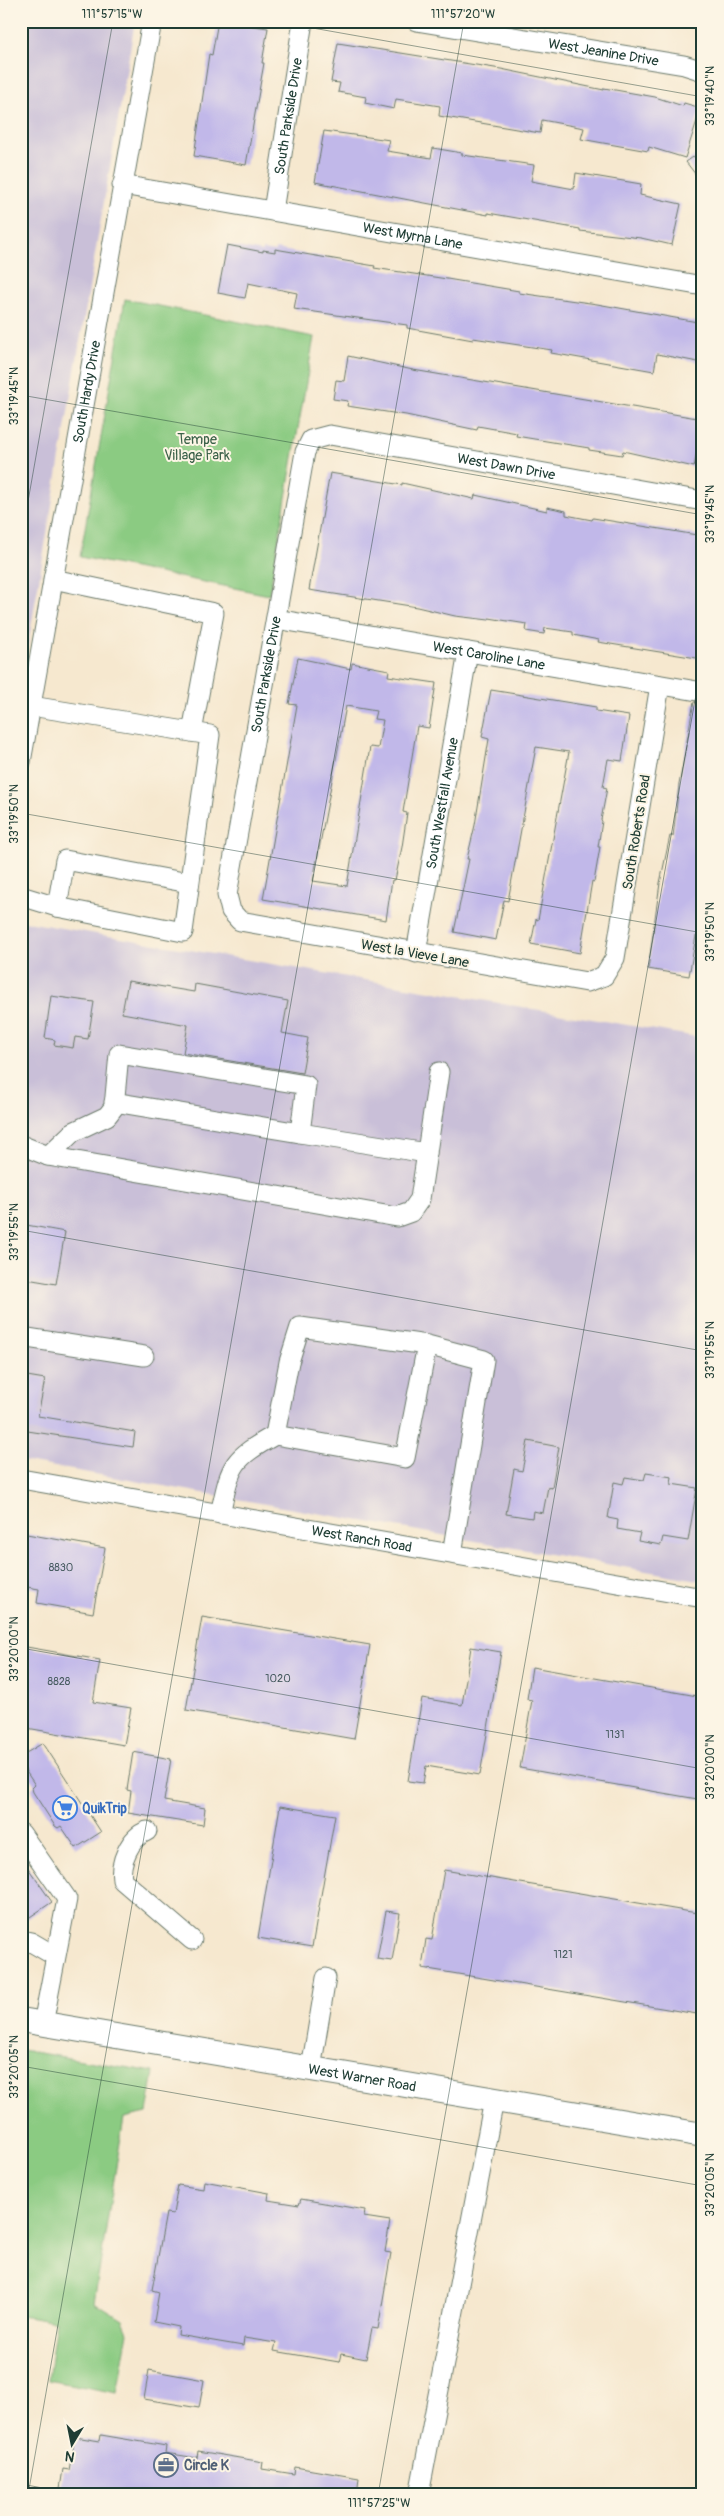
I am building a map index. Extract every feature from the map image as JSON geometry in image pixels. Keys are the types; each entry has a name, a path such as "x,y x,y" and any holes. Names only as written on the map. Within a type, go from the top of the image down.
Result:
{"main road":[{"name":"West Warner Road","path":"32,2022 703,2136"}],"street":[{"name":"South Hardy Drive","path":"22,753 152,21"},
{"name":"South Parkside Drive","path":"273,211 303,21"},
{"name":"West Jeanine Drive","path":"416,21 684,65 703,71"},
{"name":"West Myrna Lane","path":"122,184 703,286"},
{"name":"West Dawn Drive","path":"311,440 330,435 703,501"},
{"name":"South Parkside Drive","path":"231,910 227,895 304,452 311,440"},
{"path":"53,580 214,613 192,732"},
{"name":"West Caroline Lane","path":"276,619 703,692"},
{"name":"South Westfall Avenue","path":"416,953 468,652"},
{"name":"South Roberts Road","path":"604,976 615,958 660,685"},
{"path":"21,896 57,907 183,932 188,883 210,735 31,706"},
{"path":"57,907 65,860 188,883"},
{"name":"West la Vieve Lane","path":"231,910 240,921 416,953 586,982 604,976"},
{"path":"48,1156 73,1132 107,1116 114,1102 119,1054 306,1085 300,1133"},
{"path":"21,1145 48,1156 397,1217 411,1212 420,1199 439,1072"},
{"path":"114,1102 427,1153"},
{"path":"275,1435 288,1362 300,1327 427,1346 484,1360 452,1554"},
{"path":"21,1337 144,1356"},
{"path":"220,1514 230,1471 245,1452 275,1435 405,1458 427,1346"},
{"name":"West Ranch Road","path":"21,1479 703,1598"},
{"path":"148,1831 140,1834 126,1854 120,1871 122,1880 192,1940"},
{"path":"21,1833 67,1898 55,1956 32,2022"},
{"path":"21,1940 31,1942 55,1956"},
{"path":"311,2069 326,1978"},
{"path":"419,2495 494,2100"}],"shaded area":[{"path":"21,21 135,21 21,685"},
{"path":"21,921 703,1038 703,1581 21,1461"}],"green space":[{"name":"Tempe Village Park","path":"125,299 314,337 269,595 80,557"},
{"path":"21,2050 154,2072 147,2113 124,2118 94,2302 123,2320 128,2332 117,2393 48,2380 56,2321 21,2315"}],"building":[{"path":"218,21 268,28 262,63 264,63 246,165 194,156 209,54 212,55"},
{"path":"338,43 501,69 604,90 604,88 655,97 683,106 684,103 701,108 685,158 649,147 648,151 581,139 584,128 542,120 540,133 439,116 440,106 396,99 394,109 365,103 366,97 338,92 340,83 331,82"},
{"path":"324,131 390,140 387,151 431,158 433,148 462,153 462,155 534,165 531,181 574,189 576,173 641,184 640,195 681,204 672,245 641,238 580,231 580,229 488,213 488,215 315,182"},
{"path":"703,150 703,184 686,162"},
{"path":"227,245 263,252 263,250 275,252 275,249 375,266 374,268 703,323 703,363 657,354 654,371 551,353 552,350 473,338 473,340 407,328 407,325 294,309 297,293 248,283 245,298 218,293"},
{"path":"348,356 413,370 703,419 703,441 699,440 694,467 623,451 622,455 589,450 589,448 516,436 517,433 478,426 477,430 406,415 347,406 348,401 333,399 336,380 344,381"},
{"path":"330,473 402,485 402,483 474,499 475,495 547,511 547,507 566,511 566,515 592,520 593,518 703,536 703,659 598,642 599,640 573,635 573,632 545,628 544,634 526,631 527,624 489,618 489,620 455,616 417,607 309,590"},
{"path":"298,658 351,669 352,663 389,670 388,676 436,683 429,728 417,726 403,812 407,813 402,847 395,880 392,880 386,920 263,899 297,705 289,704","holes":["346,706 376,711 374,719 383,720 378,748 370,747 347,886 313,881"]},
{"path":"491,690 596,707 596,711 629,716 622,761 608,759 603,787 607,788 601,820 598,847 600,847 594,882 592,881 580,953 531,944 536,919 538,920 569,752 536,747 508,901 504,900 496,940 454,932 469,859 467,859 475,825 489,739 482,737"},
{"path":"694,702 703,703 703,885 700,903 703,903 703,922 701,937 696,936 689,976 648,969 660,883 670,836 673,836 679,785"},
{"path":"128,981 194,992 195,984 288,1001 282,1033 308,1038 302,1073 183,1053 188,1025 122,1013"},
{"path":"51,996 94,1002 88,1039 75,1037 73,1048 54,1045 55,1040 45,1038"},
{"path":"21,1224 65,1232 56,1284 21,1278"},
{"path":"21,1375 45,1379 38,1416 135,1432 133,1447 21,1430"},
{"path":"528,1441 559,1447 552,1488 548,1487 543,1513 533,1511 532,1518 506,1514 514,1469 522,1471"},
{"path":"646,1473 672,1477 671,1484 697,1488 688,1541 663,1537 661,1545 638,1541 640,1533 617,1529 618,1520 608,1518 614,1482 623,1484 625,1477 644,1480"},
{"path":"21,1533 105,1548 93,1613 37,1603 39,1589 21,1586"},
{"path":"202,1617 370,1645 354,1739 186,1710"},
{"path":"21,1646 100,1660 93,1702 131,1708 124,1745 21,1727"},
{"path":"471,1647 501,1652 480,1775 426,1766 423,1783 408,1781 422,1698 462,1705"},
{"path":"532,1667 703,1697 703,1800 520,1768 532,1700 527,1699"},
{"name":"QuikTrip","path":"43,1743 101,1832 76,1848 61,1826 58,1828 55,1826 33,1792 32,1788 35,1785 21,1764 21,1756"},
{"path":"133,1752 171,1759 164,1801 205,1808 203,1825 128,1813 131,1791 127,1790"},
{"path":"280,1806 335,1815 312,1947 258,1938"},
{"path":"21,1858 52,1902 21,1923"},
{"path":"444,1870 703,1914 703,2015 422,1968 426,1939 432,1940"},
{"path":"386,1911 400,1913 392,1961 377,1959"},
{"path":"204,2181 269,2193 268,2200 299,2205 301,2199 365,2210 364,2217 390,2221 385,2252 391,2253 378,2329 372,2328 366,2359 341,2354 339,2362 274,2351 276,2343 244,2338 243,2346 178,2335 179,2327 154,2322 159,2292 152,2290 166,2213 173,2214 178,2185 203,2189"},
{"path":"149,2370 204,2380 199,2408 144,2399"},
{"name":"Circle K","path":"101,2435 166,2446 165,2453 197,2458 198,2451 263,2462 262,2469 294,2474 295,2467 359,2478 357,2495 59,2495 63,2469 69,2470 75,2437 100,2441"}],"place":[{"name":"QuikTrip","path":"65,1808"},
{"name":"Circle K","path":"166,2465"}]}
